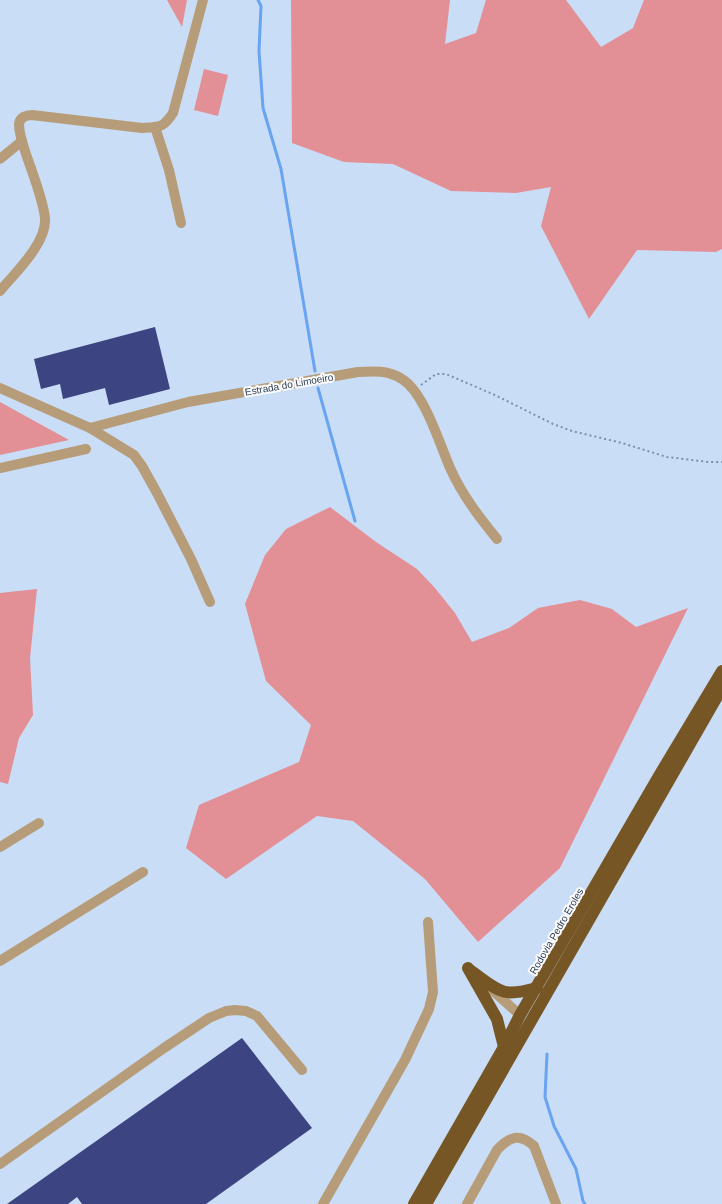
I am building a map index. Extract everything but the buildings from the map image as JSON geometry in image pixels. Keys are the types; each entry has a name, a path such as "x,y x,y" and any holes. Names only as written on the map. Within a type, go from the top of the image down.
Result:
{"highway":[{"name":"Rodovia Pedro Eroles","path":"414,1204 504,1047 520,1015 722,671"},
{"path":"426,1204 722,688"},
{"path":"468,968 497,989 507,993 519,993 537,988"},
{"path":"468,968 497,1019 504,1047"}],"street":[{"path":"0,291 39,244 45,228 45,218 22,141 19,124 22,118 26,115 46,116 142,128 166,124 173,113 202,0"},
{"path":"155,127 169,170 181,223"},
{"path":"0,159 22,141"},
{"name":"Estrada do Limoeiro","path":"90,428 188,402 358,372 379,371 390,373 403,379 414,390 440,441 451,470 468,502 496,539"},
{"path":"0,388 90,428 134,455 142,466 188,553 210,602"},
{"path":"0,468 86,449"},
{"path":"0,847 39,823"},
{"path":"0,961 143,872"},
{"path":"324,1204 405,1060 429,1009 433,992 428,922"},
{"path":"468,968 520,1015"},
{"path":"0,1164 164,1048 209,1018 226,1011 246,1011 257,1016 302,1070"},
{"path":"467,1204 498,1150 504,1143 513,1138 527,1140 534,1146 556,1204"}],"path":[{"path":"414,390 436,374 446,374 495,395 553,424 572,431 622,443 667,458 722,462"}],"shaded area":[{"path":"167,0 187,0 182,27"},
{"path":"291,0 450,0 445,44 476,33 486,0 566,0 601,47 633,28 644,0 722,0 722,249 716,252 637,250 589,319 541,226 551,187 516,193 451,191 393,164 344,162 292,143"},
{"path":"204,69 228,75 218,116 194,110"},
{"path":"0,402 69,440 0,455"},
{"path":"330,507 376,542 417,569 435,588 455,613 472,642 509,628 538,608 580,600 612,609 636,627 688,608 560,868 478,942 425,879 353,821 317,816 226,879 186,848 199,805 299,762 311,725 266,681 245,604 265,555 286,529"},
{"path":"37,589 30,658 33,715 19,738 8,784 0,782 0,593"}],"waterway":[{"path":"258,0 261,6 259,51 263,108 281,169 315,371"},
{"path":"318,388 355,521"},
{"path":"547,1054 545,1097 554,1126 576,1169 585,1204"}]}
